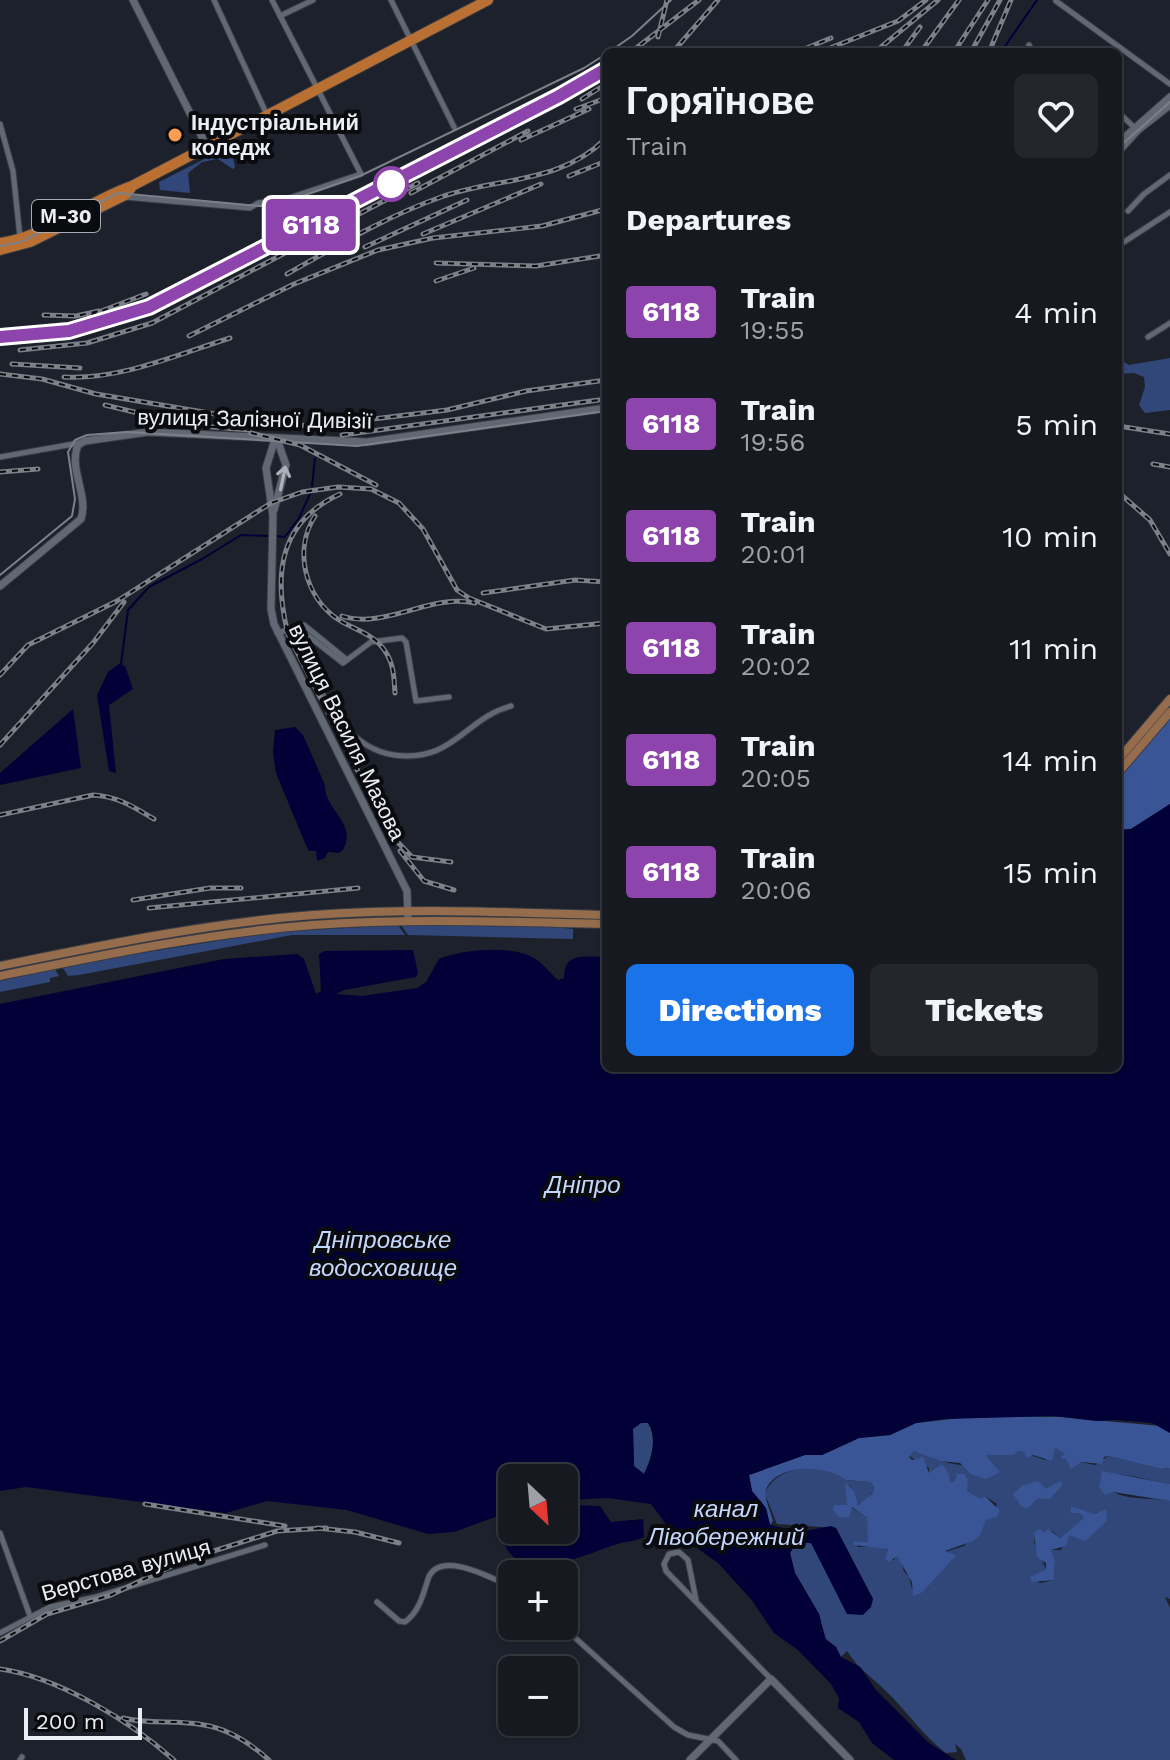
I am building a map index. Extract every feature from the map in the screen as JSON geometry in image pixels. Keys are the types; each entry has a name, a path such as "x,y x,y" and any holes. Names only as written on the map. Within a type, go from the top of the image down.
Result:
{"highway":[{"name":"М-30","path":"0,250 133,192 207,147 488,0"},
{"name":"М-30","path":"0,243 22,242 108,194 133,192"}],"main road":[{"path":"1122,755 1170,699"},
{"path":"1122,768 1170,712"},
{"path":"0,966 109,944 272,920 602,915"},
{"path":"0,976 111,954 273,929 408,916 602,924"}],"street":[{"path":"133,0 207,147"},
{"path":"214,0 267,116"},
{"path":"133,192 250,208 258,203 286,199 361,174 272,0"},
{"path":"280,16 313,0"},
{"path":"391,0 454,127"},
{"path":"1056,1 1121,48"},
{"path":"1122,49 1170,84"},
{"path":"1122,140 1170,97"},
{"path":"1122,147 1136,128 1170,105"},
{"path":"1122,116 1136,128"},
{"path":"0,124 13,171 22,242"},
{"path":"1128,211 1144,194 1170,175"},
{"path":"1124,242 1170,212"},
{"path":"1148,337 1170,323"},
{"name":"вулиця Залізної Дивізії","path":"0,457 148,432 367,442 602,409"},
{"name":"вулиця Василя Мазова","path":"273,516 285,472 276,439"},
{"name":"вулиця Василя Мазова","path":"276,439 266,468 273,516 271,609 277,633 407,891 408,916"},
{"path":"0,586 81,519 84,507 75,459 80,443"},
{"path":"277,633 304,625 347,660 371,642 402,638 406,642 416,701 449,697"},
{"path":"290,629 300,636 310,667 344,726 372,749 393,754 428,754 453,743 478,724 511,706"},
{"path":"0,1533 30,1616"},
{"name":"Верстова вулиця","path":"0,1633 50,1607 96,1597 265,1545"},
{"path":"696,1600 688,1560 679,1552 672,1552 665,1560 666,1571 850,1760"},
{"path":"377,1602 399,1621 405,1622 418,1606 429,1575 441,1566 454,1564 498,1581"},
{"path":"578,1640 674,1727 688,1735 718,1741 736,1760"},
{"path":"690,1760 771,1679"}],"shaded area":[{"path":"218,152 233,157 233,169 218,159 202,162 188,173 190,193 160,190 159,182"},
{"path":"1170,358 1170,410 1145,413 1139,405 1145,387 1144,377 1134,373 1122,374 1122,361 1129,365"},
{"path":"1170,716 1170,804 1131,829 1122,830 1122,773"},
{"path":"398,925 405,935 292,935 79,975 68,976 63,968 273,932"},
{"path":"401,925 556,927 573,929 573,939 408,935"},
{"path":"55,969 59,976 50,978 50,982 0,992 0,981"},
{"path":"979,1416 1061,1417 1161,1426 1170,1433 1170,1468 1161,1469 1108,1456 1104,1457 1102,1464 1081,1462 1071,1469 1066,1459 1060,1458 1065,1454 1055,1448 1052,1461 1033,1455 1026,1458 1025,1453 1019,1451 1013,1455 986,1455 1000,1472 986,1479 971,1474 960,1463 940,1461 914,1451 909,1457 912,1460 923,1457 929,1473 942,1464 950,1482 955,1481 957,1474 964,1474 968,1480 967,1491 981,1499 985,1496 1000,1511 997,1517 986,1520 980,1535 973,1541 945,1551 956,1556 923,1592 913,1596 912,1582 897,1556 889,1562 885,1558 888,1549 853,1545 854,1541 868,1542 867,1518 852,1507 849,1518 839,1517 833,1510 834,1505 847,1505 845,1482 854,1491 858,1505 872,1494 874,1487 870,1482 845,1480 815,1469 780,1475 771,1481 766,1490 773,1521 770,1525 766,1508 752,1491 749,1475 805,1455 822,1455 859,1438 890,1435 916,1423"},
{"path":"648,1423 653,1435 651,1456 644,1474 634,1466 633,1428"},
{"path":"1055,1448 1065,1454 1066,1459 1095,1465 1108,1456 1161,1469 1170,1468 1170,1484 1126,1475 1101,1476 1105,1485 1120,1495 1170,1501 1170,1599 1165,1597 1170,1608 1170,1760 966,1760 955,1744 957,1752 946,1753 847,1651 841,1657 836,1647 824,1637 819,1614 795,1573 790,1553 796,1543 811,1543 873,1599 836,1528 777,1524 765,1494 779,1476 802,1469 826,1470 845,1480 870,1482 874,1487 865,1501 855,1504 850,1485 847,1505 840,1506 845,1517 849,1518 851,1507 867,1518 869,1542 854,1541 858,1547 888,1549 885,1558 894,1560 896,1555 901,1559 912,1589 923,1592 955,1557 945,1552 964,1546 986,1519 991,1519 997,1504 985,1496 982,1500 967,1491 965,1485 950,1482 948,1477 929,1474 929,1468 909,1456 914,1451 945,1462 981,1467 996,1467 986,1455 1019,1451 1045,1460","holes":["1078,1509 1094,1514 1098,1512 1107,1521 1097,1529 1069,1535 1061,1550 1051,1550 1055,1560 1054,1580 1040,1583 1031,1577 1046,1569 1034,1542 1035,1537 1052,1531 1060,1538 1085,1518"]},
{"path":"1102,1471 1170,1484 1170,1501 1113,1492 1105,1495 1099,1487"},
{"path":"1038,1481 1046,1489 1060,1481 1063,1484 1050,1499 1038,1498 1027,1509 1021,1506 1013,1494 1023,1485"},
{"path":"1071,1506 1094,1514 1106,1509 1107,1521 1085,1541 1069,1535 1066,1546 1051,1550 1055,1560 1054,1580 1032,1582 1030,1577 1046,1569 1046,1563 1037,1557 1034,1532 1040,1529 1044,1533 1048,1529 1060,1538 1084,1518 1080,1513 1071,1513"}],"water":[{"path":"119,664 125,666 133,689 109,705 116,773 109,771 97,695 108,672"},
{"path":"73,709 81,768 0,785 0,773"},
{"path":"295,727 303,735 326,794 346,832 343,850 339,853 328,852 325,858 317,861 316,851 309,851 276,773 273,753 275,730"},
{"name":"Дніпровське водосховище","path":"1170,804 1170,1433 1152,1423 1054,1416 944,1419 916,1423 890,1435 859,1438 822,1455 805,1455 749,1475 752,1491 766,1508 770,1525 800,1532 831,1526 836,1528 873,1599 871,1607 863,1615 847,1614 811,1543 796,1543 790,1553 795,1573 819,1614 826,1640 836,1647 841,1657 860,1667 876,1690 929,1743 956,1760 894,1760 872,1743 859,1722 838,1708 839,1698 831,1684 798,1650 774,1633 751,1599 718,1563 690,1543 676,1538 651,1504 608,1498 578,1500 578,1464 498,1464 498,1516 454,1532 428,1534 347,1510 267,1501 226,1513 26,1487 0,1491 0,1004 224,959 297,954 304,959 316,994 321,991 319,954 325,951 413,950 418,973 416,977 336,994 362,996 417,988 426,982 439,959 474,951 500,950 534,958 558,980 564,978 565,969 572,959 602,957 602,1072 1122,1072 1122,830 1131,829","holes":["641,1423 648,1423 653,1435 651,1456 644,1474 634,1466 633,1429"]},
{"name":"Дніпровське водосховище","path":"578,1505 600,1506 611,1522 643,1519 644,1537 569,1560 519,1560 506,1544 578,1544"}],"waterway":[{"path":"1004,48 1037,0"},
{"path":"312,486 315,458"},
{"path":"276,536 285,537 299,518 310,494"},
{"path":"121,664 128,610 149,587 241,535 269,536"}],"tram line":[{"path":"615,48 671,0"},
{"path":"0,246 21,242 118,193 260,206 288,201 360,176 602,57"},
{"path":"1122,144 1170,102"},
{"path":"0,575 72,516 75,499 68,452 75,440 87,435 127,432 357,446 602,412"}],"railway":[{"path":"658,37 667,0"},
{"path":"636,48 699,0"},
{"path":"676,48 718,0"},
{"path":"830,48 898,21 926,0"},
{"path":"880,48 938,0"},
{"path":"924,48 959,0"},
{"path":"957,48 988,0"},
{"path":"973,48 1000,0"},
{"path":"991,48 1011,0"},
{"path":"905,48 920,27"},
{"path":"807,48 831,38"},
{"path":"0,337 69,331 149,307 602,71"},
{"path":"582,99 602,86"},
{"path":"576,109 602,99"},
{"path":"521,140 589,109"},
{"path":"411,193 528,131"},
{"path":"287,274 401,213 441,197 549,172 569,164 602,141"},
{"path":"569,176 602,163"},
{"path":"20,350 87,343 152,323 418,183"},
{"path":"423,234 541,184"},
{"path":"365,247 467,200"},
{"path":"189,336 294,284 378,250 433,238 542,226 602,210"},
{"path":"436,263 536,266 602,256"},
{"path":"436,281 474,268"},
{"path":"91,315 146,294"},
{"path":"44,315 76,316 99,311"},
{"path":"64,377 106,375 169,359 230,338"},
{"path":"12,364 80,368"},
{"path":"0,374 42,379 96,394 215,414 316,426 447,410 526,391 602,381"},
{"path":"342,435 602,400"},
{"path":"105,405 188,425 250,430"},
{"path":"1122,427 1170,434"},
{"path":"251,433 300,445 376,485"},
{"path":"1153,464 1170,467"},
{"path":"0,472 38,469"},
{"path":"0,675 28,645 117,601 271,503 302,492 338,487 371,489 399,503 423,529 457,590 469,598 546,629 602,623"},
{"path":"340,494 304,519 286,552 281,591 288,634 390,834 412,857 451,862"},
{"path":"1122,496 1150,520 1170,554"},
{"path":"315,516 308,529 304,558 311,586 327,611 381,645 392,666 395,693"},
{"path":"483,593 575,580 602,582"},
{"path":"0,745 93,643 124,602"},
{"path":"342,616 374,618 442,603 475,603"},
{"path":"0,815 93,795 118,800 154,819"},
{"path":"400,851 424,881 454,890"},
{"path":"133,900 210,888 241,888"},
{"path":"149,908 358,888"},
{"path":"145,1504 285,1526"},
{"path":"317,1528 355,1532 399,1543"},
{"path":"0,1641 47,1614 111,1595 182,1561 277,1531 326,1528"},
{"path":"0,1669 45,1681 92,1703 136,1730 174,1760"},
{"path":"123,1718 213,1727 239,1738 269,1760"}],"train":[{"name":"6118","path":"0,337 69,331 118,319 149,307 602,71"}],"place":[{"name":"Індустріальний коледж","path":"175,135"}],"water label":[{"name":"Дніпро","path":"583,1185"},
{"name":"канал Лівобережний","path":"726,1523"}]}
